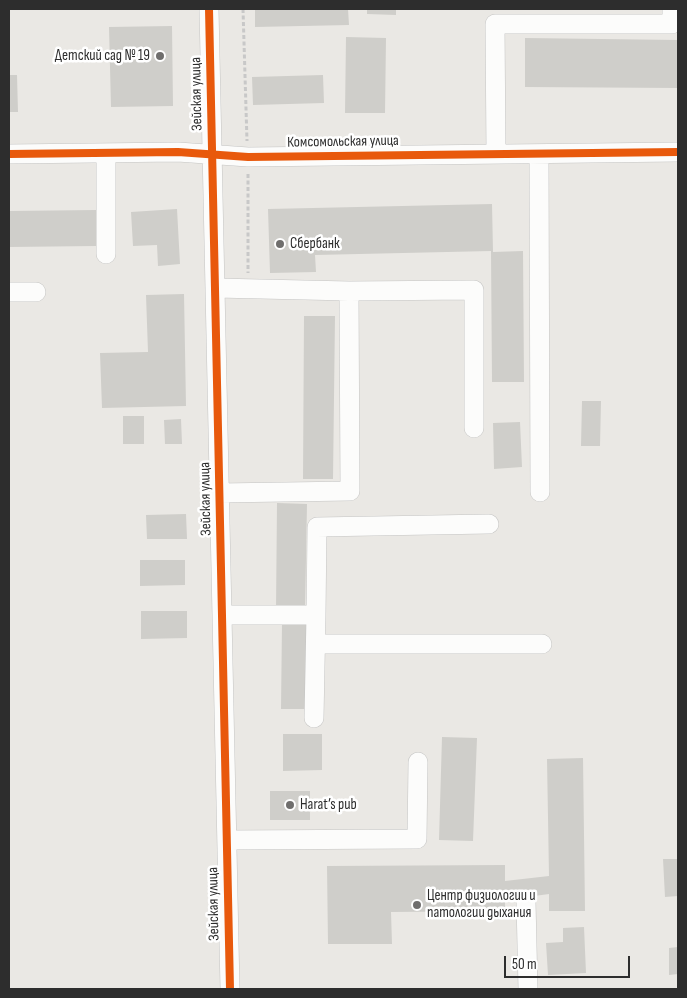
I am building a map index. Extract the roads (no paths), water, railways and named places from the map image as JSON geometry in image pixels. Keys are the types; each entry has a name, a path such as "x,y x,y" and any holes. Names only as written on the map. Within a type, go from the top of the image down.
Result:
{"street":[{"name":"Зейская улица","path":"209,9 230,989"},
{"path":"496,154 495,24 672,24 672,9"},
{"name":"Комсомольская улица","path":"9,154 178,152 248,157 678,152"},
{"path":"106,153 106,254"},
{"path":"539,154 540,492"},
{"path":"216,288 349,291 474,290 474,428"},
{"path":"220,493 350,492 349,291"},
{"path":"9,292 36,292"},
{"path":"314,718 317,527 489,524"},
{"path":"222,615 316,615"},
{"path":"316,644 542,644"},
{"path":"227,840 417,840 418,762"},
{"path":"526,902 528,989"}],"place":[{"name":"Детский сад № 19","path":"160,56"},
{"name":"Сбербанк","path":"280,244"},
{"name":"Harat’s pub","path":"290,805"},
{"name":"Центр физиологии и патологии дыхания","path":"417,905"}]}
